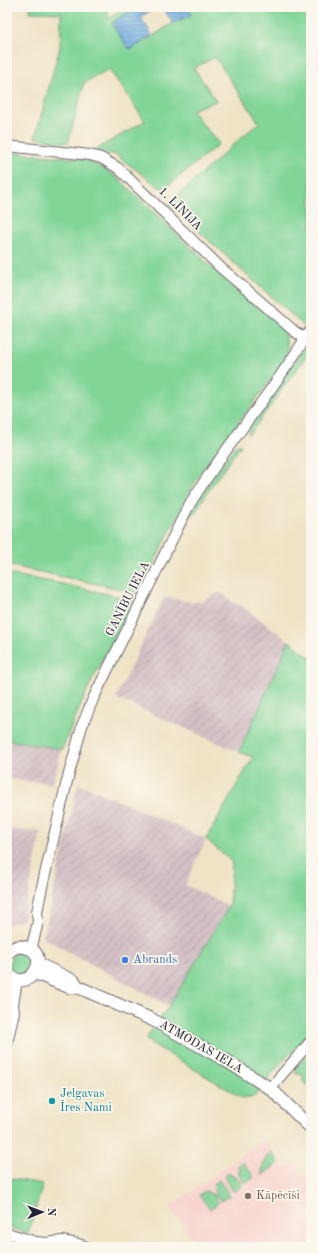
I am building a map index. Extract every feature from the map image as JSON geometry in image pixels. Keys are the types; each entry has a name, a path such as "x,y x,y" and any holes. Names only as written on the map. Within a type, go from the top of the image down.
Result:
{"main road":[{"path":"7,952 16,947 28,948 36,956 36,968 30,977 16,977"},
{"name":"ATMODAS IELA","path":"36,968 74,981 78,987 153,1020 225,1060 271,1089 311,1128"}],"street":[{"name":"1. LĪNIJA","path":"7,146 90,155 101,158 118,168 221,268 294,331 308,340"},
{"name":"GANĪBU IELA","path":"28,948 38,922 37,912 67,781 82,726 93,699 188,508 204,481 308,340 311,329"},
{"path":"7,1043 14,1012 13,1005 16,977"},
{"path":"271,1089 278,1078 311,1041"},
{"path":"7,1233 36,1242 46,1243 62,1241 87,1247"}],"shaded area":[{"path":"220,592 237,605 239,604 289,641 239,752 116,698 164,597 190,602 201,602"},
{"path":"7,741 62,749 52,784 7,779"},
{"path":"78,783 206,839 185,885 229,906 169,1006 43,938"},
{"path":"7,829 41,832 23,920 7,925"},
{"name":"Kāpēcīši","path":"264,1139 285,1168 294,1163 311,1185 311,1247 199,1247 170,1207"}],"green space":[{"path":"30,7 108,7 108,19 127,7 137,7 114,22 132,49 173,23 190,16 191,13 189,7 311,7 311,311 304,326 168,204 259,123 215,57 194,68 216,101 191,110 219,144 163,190 116,155 95,150 145,121 109,69 84,83 68,143 35,138 60,47 61,13 30,12"},
{"path":"7,152 85,159 104,169 120,180 227,282 283,328 288,348 284,362 201,471 139,593 7,565"},
{"path":"309,347 311,349 305,358 252,431 248,434 249,427 302,351"},
{"path":"241,445 212,485 196,511 188,518 205,488 234,447"},
{"path":"7,574 58,583 134,600 88,688 62,749 7,740"},
{"path":"289,641 311,658 311,1031 273,1072 255,1096 242,1098 146,1040 169,1006 229,906 232,862 206,839 253,757 239,752"},
{"path":"21,952 29,955 32,963 29,971 21,974 13,971 10,963 13,955"},
{"path":"311,1051 311,1089 303,1082 303,1075 296,1073 296,1067"},
{"path":"271,1151 279,1163 261,1176 264,1162"},
{"path":"243,1162 254,1177 246,1183 240,1177 238,1166"},
{"path":"229,1173 240,1181 242,1186 234,1192 224,1177"},
{"path":"7,1178 43,1184 28,1233 7,1227"},
{"path":"219,1180 230,1195 221,1201 215,1194 214,1184"},
{"path":"205,1191 214,1195 218,1202 210,1209 199,1195"}],"water":[{"path":"137,7 156,7 142,16 143,21 151,33 151,36 132,49 128,48 113,26 113,22"},
{"path":"162,7 189,7 191,13 190,16 173,23"}],"place":[{"name":"Abrands","path":"125,960"},
{"name":"Jelgavas Īres Nami","path":"52,1101"},
{"name":"Kāpēcīši","path":"248,1196"}]}
